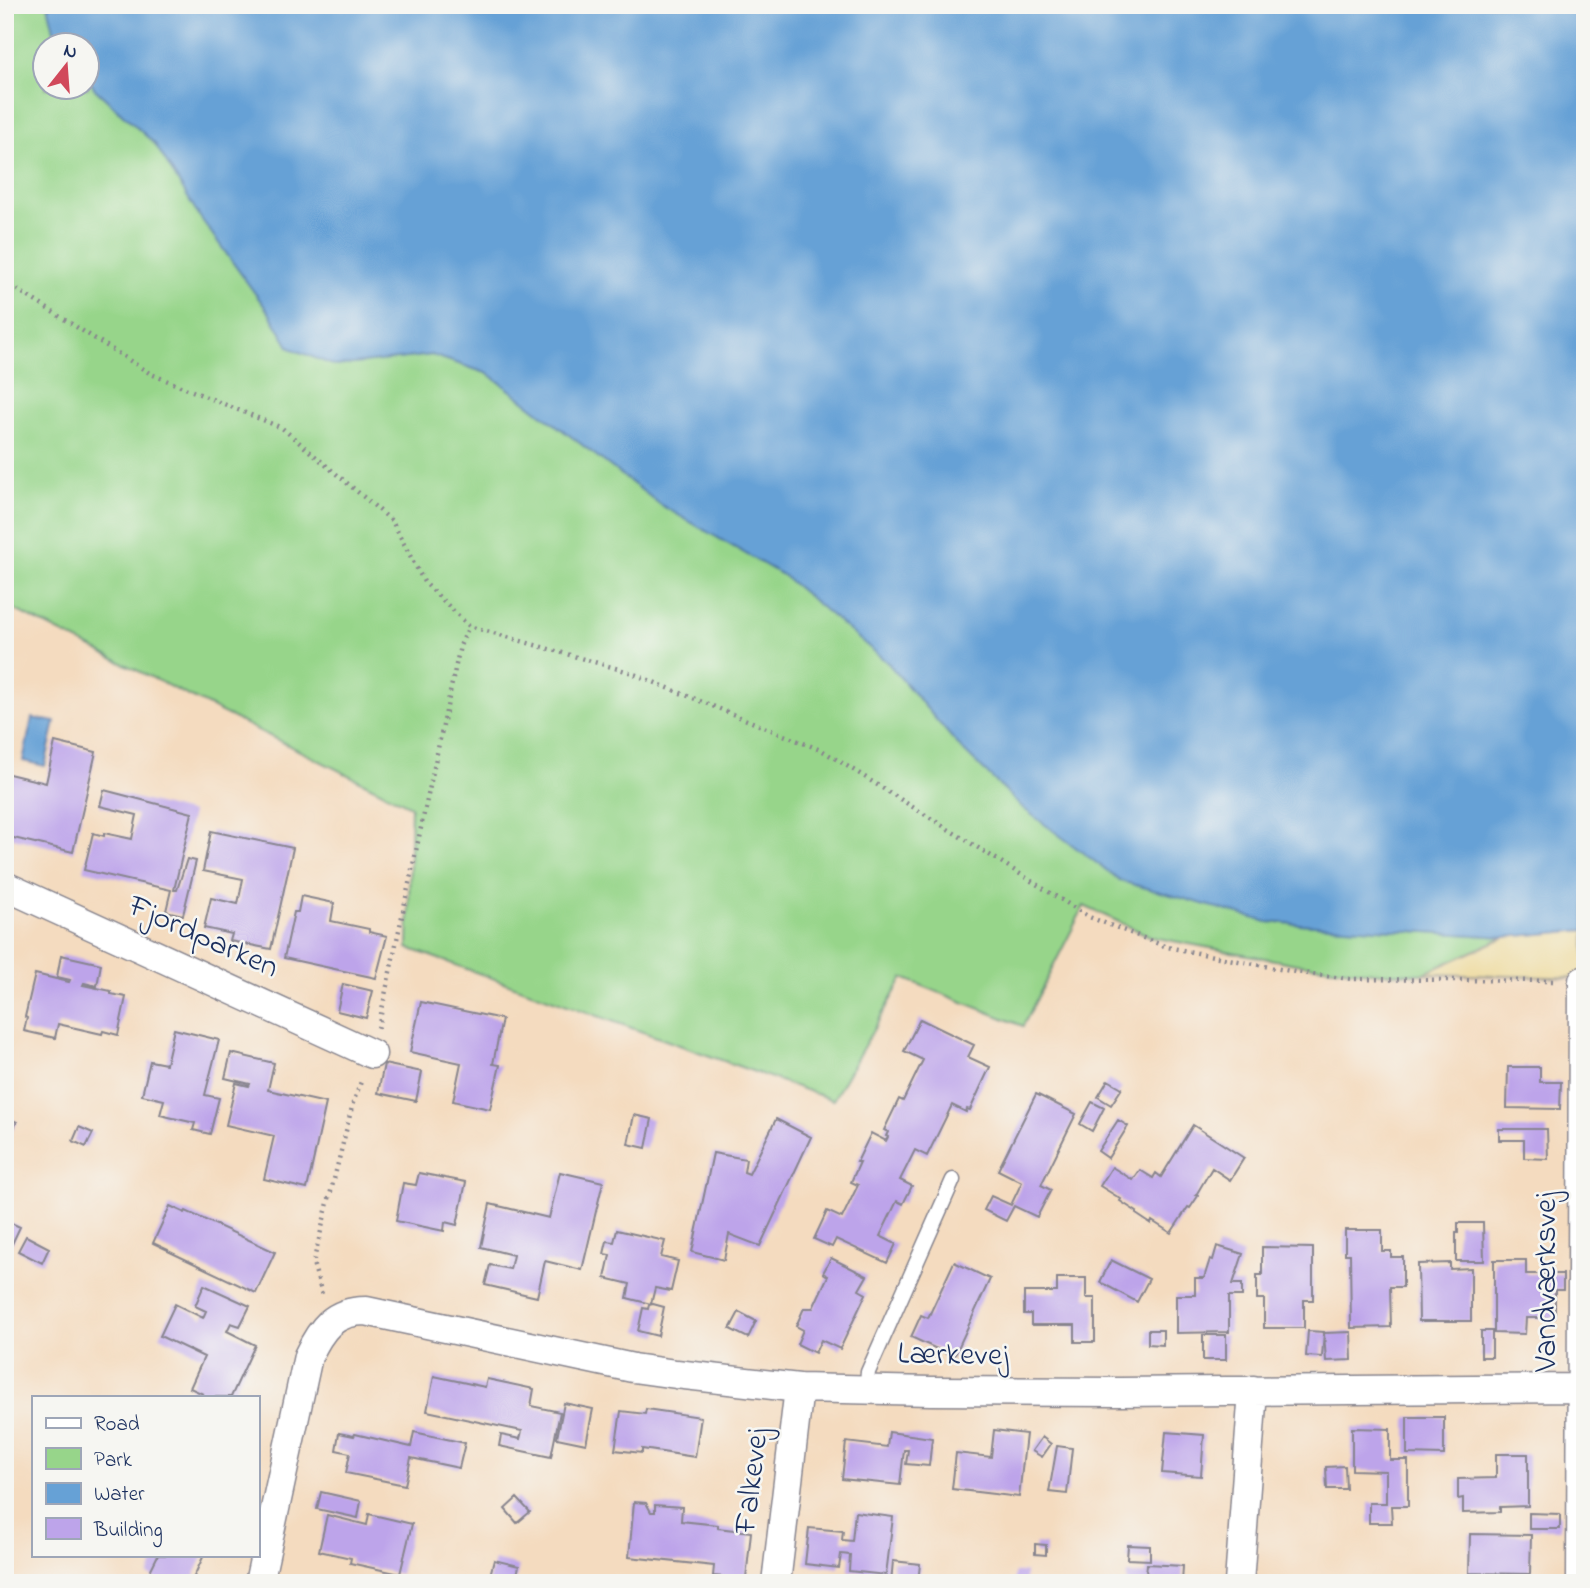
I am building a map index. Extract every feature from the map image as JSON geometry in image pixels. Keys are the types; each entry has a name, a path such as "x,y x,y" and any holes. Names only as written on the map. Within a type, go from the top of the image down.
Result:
{"street":[{"name":"Fjordparken","path":"5,886 372,1054"},
{"name":"Vandværksvej","path":"1581,1583 1583,981"},
{"name":"Lærkevej","path":"330,1322 347,1314 366,1311 633,1368 799,1388 1108,1392 1583,1388"},
{"path":"259,1583 304,1370 314,1343 330,1322"},
{"name":"Falkevej","path":"776,1583 799,1388"},
{"path":"1239,1583 1254,1390"}],"lane":[{"path":"866,1390 868,1372 953,1180"}],"path":[{"path":"5,282 151,374 282,428 392,521 424,582 469,626 629,671 823,751 1089,917 1167,947 1295,972 1351,979 1583,981"},
{"path":"330,1322 313,1263 353,1103 372,1054 460,646 469,626"}],"green space":[{"path":"5,5 48,5 55,32 32,32 32,102 102,102 102,95 155,144 200,217 270,314 290,348 335,366 432,355 489,374 661,505 784,576 888,663 958,745 1024,809 1267,922 1505,937 1423,974 1382,973 1296,964 1152,937 1084,906 1023,1026 903,978 833,1100 408,948 411,806 5,605"}],"sand":[{"path":"1585,930 1585,978 1423,974 1505,937"}],"water":[{"path":"48,5 1585,5 1585,930 1505,937 1267,922 1121,881 1024,809 958,745 888,663 784,576 661,505 489,374 432,355 335,366 290,348 270,314 200,217 155,144 102,95 102,32 54,30"},
{"path":"32,718 55,722 45,766 23,761"}],"building":[{"path":"55,742 96,752 73,852 5,836 5,773 46,783"},
{"path":"104,790 192,813 174,890 177,890 187,859 196,861 183,915 166,911 171,890 84,870 93,833 132,839 137,815 100,806"},
{"path":"211,831 293,848 271,949 230,941 232,934 204,928 211,898 238,904 243,879 203,871"},
{"path":"301,896 334,903 331,921 369,929 369,932 387,936 376,978 284,958 294,912 298,912"},
{"path":"61,955 101,964 97,986 83,985 126,997 118,1035 58,1024 55,1038 24,1031 35,974 69,982 70,980 57,977"},
{"path":"343,984 373,991 366,1018 337,1011"},
{"path":"421,1002 502,1019 493,1064 500,1065 490,1109 453,1101 461,1063 410,1052"},
{"path":"920,1019 974,1045 968,1057 990,1067 970,1110 967,1109 966,1112 952,1105 927,1156 915,1150 900,1180 912,1186 903,1204 897,1201 880,1236 896,1244 887,1263 836,1239 832,1247 814,1239 827,1211 842,1218 858,1185 851,1182 871,1133 886,1141 888,1137 888,1132 884,1130 899,1099 903,1101 923,1060 904,1051"},
{"path":"174,1029 219,1040 205,1095 219,1098 210,1134 193,1130 195,1123 160,1115 164,1100 142,1095 150,1061 166,1064"},
{"path":"231,1053 274,1063 268,1090 326,1103 307,1189 264,1179 274,1136 226,1125 236,1083 250,1084 225,1078"},
{"path":"384,1064 422,1072 416,1101 378,1093"},
{"path":"1508,1067 1540,1067 1540,1082 1561,1082 1560,1109 1507,1108"},
{"path":"1108,1080 1122,1088 1111,1105 1098,1097"},
{"path":"1036,1094 1076,1114 1041,1185 1051,1190 1037,1217 1014,1206 1006,1221 984,1210 991,1196 1011,1205 1022,1182 998,1170"},
{"path":"1092,1102 1104,1108 1092,1131 1080,1124"},
{"path":"634,1115 652,1119 646,1148 628,1144"},
{"path":"5,1117 17,1122 9,1137 5,1135"},
{"path":"776,1119 811,1137 760,1246 729,1234 724,1260 692,1252 713,1153 746,1159 744,1172 749,1174"},
{"path":"1118,1120 1128,1126 1108,1158 1098,1151"},
{"path":"1193,1125 1244,1158 1230,1180 1212,1168 1196,1195 1198,1196 1171,1233 1152,1221 1151,1224 1120,1201 1121,1199 1100,1186 1112,1167 1133,1180 1140,1170 1153,1178 1156,1173 1161,1177"},
{"path":"79,1127 93,1133 86,1147 73,1141"},
{"path":"1499,1129 1547,1129 1548,1159 1524,1158 1524,1140 1499,1140"},
{"path":"560,1172 603,1182 582,1270 545,1261 537,1297 485,1285 490,1265 510,1269 513,1255 481,1247 490,1204 549,1218"},
{"path":"419,1173 466,1182 457,1225 445,1222 444,1231 396,1221 403,1183 416,1185"},
{"path":"170,1206 275,1252 256,1293 153,1243"},
{"path":"5,1220 20,1227 12,1244 5,1241"},
{"path":"1458,1223 1483,1223 1484,1261 1456,1261"},
{"path":"617,1230 665,1241 661,1257 678,1261 671,1291 655,1288 651,1304 627,1298 630,1284 605,1278 610,1255 604,1254 607,1241 614,1242"},
{"path":"1345,1230 1382,1230 1382,1251 1391,1251 1391,1257 1403,1257 1403,1287 1390,1287 1391,1327 1351,1328 1350,1254 1345,1254"},
{"path":"26,1236 49,1248 42,1263 18,1251"},
{"path":"1217,1246 1243,1254 1233,1284 1242,1284 1242,1296 1229,1296 1229,1332 1176,1333 1176,1295 1195,1295 1195,1278 1204,1278"},
{"path":"1262,1247 1313,1248 1313,1300 1304,1300 1304,1328 1264,1328 1264,1299 1257,1299 1257,1275 1262,1275"},
{"path":"831,1258 867,1276 859,1290 866,1294 840,1349 821,1340 815,1353 797,1344 803,1330 796,1326 804,1308 813,1308 828,1276 823,1273"},
{"path":"1111,1260 1149,1279 1137,1302 1100,1282"},
{"path":"1494,1260 1526,1260 1526,1274 1563,1274 1563,1290 1555,1290 1555,1318 1526,1318 1525,1334 1494,1333"},
{"path":"954,1262 990,1279 954,1357 911,1337 921,1315 928,1318"},
{"path":"1450,1263 1450,1269 1471,1268 1471,1321 1419,1321 1418,1264"},
{"path":"1057,1278 1086,1278 1086,1298 1095,1298 1095,1342 1075,1342 1075,1325 1031,1325 1031,1314 1024,1314 1024,1292 1057,1292"},
{"path":"204,1285 250,1306 240,1326 231,1323 227,1331 255,1345 231,1396 202,1396 203,1394 190,1388 204,1357 160,1336 175,1304 203,1318 206,1311 195,1306"},
{"path":"649,1305 664,1307 658,1336 638,1331 643,1308 648,1309"},
{"path":"739,1312 756,1321 748,1338 730,1329"},
{"path":"1148,1330 1163,1330 1163,1345 1148,1344"},
{"path":"1308,1331 1324,1332 1322,1357 1306,1356"},
{"path":"1481,1331 1492,1331 1492,1357 1481,1357"},
{"path":"1351,1332 1352,1360 1326,1361 1324,1333"},
{"path":"1203,1335 1226,1335 1226,1360 1203,1360"},
{"path":"434,1376 485,1387 487,1379 534,1389 531,1406 560,1412 551,1457 499,1446 501,1435 520,1439 522,1431 427,1411"},
{"path":"564,1403 593,1409 586,1444 557,1438"},
{"path":"646,1409 701,1417 695,1457 642,1449 642,1453 615,1450 621,1411 645,1414"},
{"path":"1407,1417 1444,1417 1444,1455 1407,1454"},
{"path":"1352,1428 1390,1429 1390,1460 1408,1460 1408,1506 1391,1506 1392,1523 1369,1523 1369,1503 1386,1503 1386,1471 1352,1470"},
{"path":"994,1430 1026,1434 1019,1497 952,1489 956,1453 991,1457"},
{"path":"414,1432 465,1443 459,1468 411,1458 405,1485 346,1473 350,1453 336,1450 339,1433 411,1447"},
{"path":"889,1432 932,1438 929,1466 906,1464 908,1450 904,1450 900,1485 842,1479 846,1442 887,1447"},
{"path":"1166,1432 1204,1435 1201,1476 1162,1473"},
{"path":"1042,1437 1051,1444 1042,1457 1032,1451"},
{"path":"1057,1446 1072,1448 1067,1494 1049,1492"},
{"path":"1496,1454 1528,1454 1528,1506 1500,1507 1500,1512 1463,1513 1463,1498 1458,1499 1458,1479 1496,1478"},
{"path":"1345,1466 1346,1489 1327,1489 1326,1467"},
{"path":"321,1492 361,1501 358,1518 317,1509"},
{"path":"517,1498 530,1512 517,1523 505,1509"},
{"path":"634,1502 646,1503 651,1512 655,1512 655,1505 682,1507 681,1521 751,1532 746,1579 713,1576 714,1566 629,1557"},
{"path":"855,1512 893,1517 886,1575 849,1571 850,1555 841,1554 839,1568 805,1564 809,1528 843,1531 842,1540 852,1541"},
{"path":"1529,1513 1560,1514 1560,1529 1529,1529"},
{"path":"369,1514 412,1524 400,1574 350,1563 351,1558 319,1551 327,1515 367,1525"},
{"path":"1470,1534 1531,1535 1530,1574 1469,1573"},
{"path":"1035,1544 1046,1545 1046,1555 1035,1554"},
{"path":"1128,1545 1150,1546 1150,1560 1127,1559"},
{"path":"158,1556 204,1556 191,1583 161,1583 148,1575"},
{"path":"494,1560 519,1566 515,1583 488,1583"},
{"path":"893,1561 920,1564 918,1583 891,1583"},
{"path":"1147,1564 1183,1566 1182,1583 1126,1583 1127,1574 1146,1575"},
{"path":"1015,1572 1025,1572 1025,1583 1015,1583"}]}
